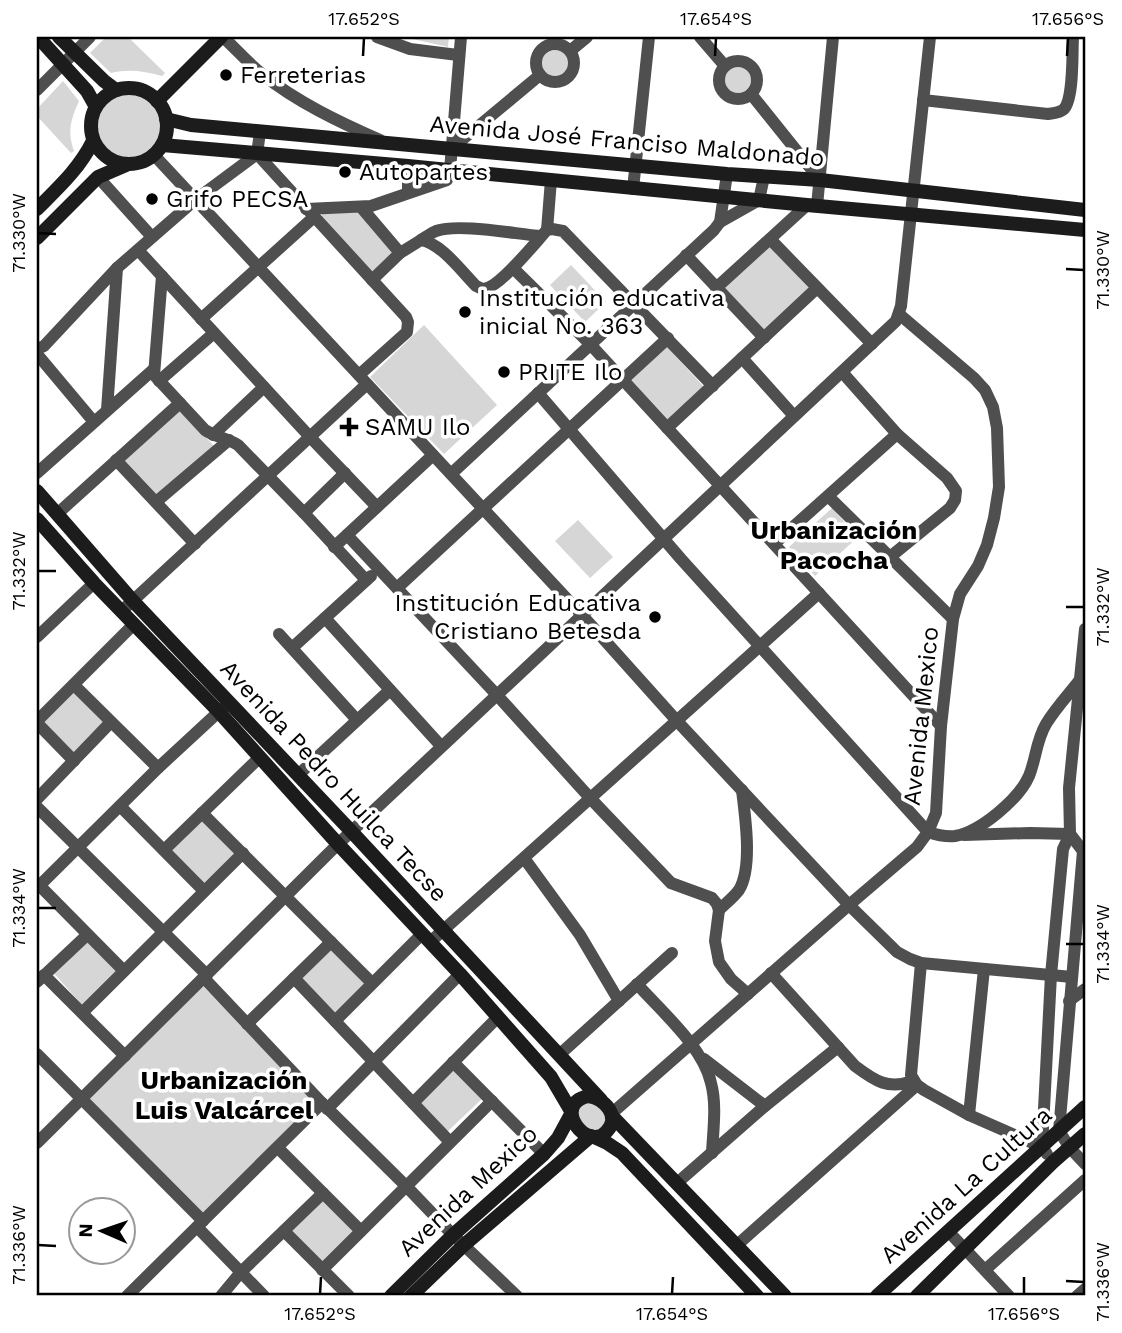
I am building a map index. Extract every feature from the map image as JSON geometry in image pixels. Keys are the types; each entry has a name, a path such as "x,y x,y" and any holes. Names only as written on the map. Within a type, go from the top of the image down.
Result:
{"street":[{"path":"38,37 116,90"},
{"path":"58,37 96,107"},
{"path":"37,90 90,37"},
{"path":"157,101 222,37 261,74 295,96 386,143"},
{"path":"377,37 410,49 458,55"},
{"path":"201,319 258,267 310,213 371,206 447,180 461,37"},
{"path":"570,51 587,37"},
{"path":"633,188 649,37"},
{"path":"700,37 725,66"},
{"path":"716,288 770,239 812,206 820,180 833,37"},
{"path":"37,1143 351,831 891,327 901,306 930,37"},
{"path":"923,100 1059,113 1066,108 1070,94 1073,37"},
{"path":"556,44 570,51 574,65 567,78 553,82 540,75 537,60 542,50 556,44"},
{"path":"739,61 752,67 757,81 751,94 736,99 722,91 719,75 725,66 739,61"},
{"path":"452,149 540,75"},
{"path":"37,238 98,177 125,165 146,161 158,150 167,132 166,119 157,101 142,91 125,88 105,97 96,107 91,123 93,141 99,150 106,157 125,165"},
{"path":"751,94 820,180"},
{"name":"Avenida José Franciso Maldonado","path":"166,119 191,125 260,132 820,180 1085,209"},
{"path":"94,422 37,351 117,268 195,200 257,154 260,132"},
{"path":"37,209 75,171 93,141"},
{"path":"158,150 257,154 408,166 1085,230"},
{"path":"158,150 195,200 582,615 741,790 897,952 921,963 1072,977"},
{"path":"127,606 310,438 407,332 406,317 257,154"},
{"path":"408,166 408,192"},
{"path":"720,222 727,174"},
{"path":"98,177 152,237"},
{"path":"451,474 720,222 759,200 764,177"},
{"path":"544,233 551,180"},
{"path":"361,207 400,253"},
{"path":"372,281 400,253 434,232 448,228 544,233"},
{"path":"421,240 429,241 437,247 481,289 492,286 513,268 544,233 552,229 563,231 713,386"},
{"path":"770,239 872,344"},
{"path":"138,250 377,507"},
{"path":"686,255 764,338"},
{"path":"107,411 117,268"},
{"path":"513,268 590,344 941,726"},
{"path":"162,276 157,375 205,430 238,445 366,580"},
{"path":"667,428 817,288"},
{"name":"Avenida Mexico","path":"612,1115 917,847 928,832 936,813 941,726 953,619 960,594 978,566 987,545 994,518 999,487 997,428 993,407 985,390 899,314"},
{"path":"37,473 107,411 214,332"},
{"path":"397,588 667,338"},
{"path":"742,358 794,416"},
{"path":"842,372 897,434 947,478 956,491 950,508 890,557"},
{"path":"213,435 264,387"},
{"path":"538,393 681,559 928,832 940,836 1070,834 1084,851 1059,1131 1085,1164"},
{"path":"57,514 180,402"},
{"path":"774,544 897,434"},
{"path":"156,502 229,440"},
{"path":"334,547 433,455"},
{"path":"117,460 195,544"},
{"path":"304,513 345,473"},
{"name":"Avenida Pedro Huilca Tecse","path":"37,491 127,606 224,707 260,757 551,1077 571,1112"},
{"path":"828,496 953,619"},
{"name":"Avenida Pedro Huilca Tecse","path":"37,519 94,583 127,606 134,624 298,775 601,1100"},
{"path":"347,534 671,883 712,898 719,910 715,941 719,962 731,979 748,994"},
{"path":"292,649 379,569"},
{"path":"37,637 94,583"},
{"path":"335,1021 372,984 426,938 443,930 819,593"},
{"path":"325,618 441,746"},
{"path":"74,761 37,722 134,624"},
{"path":"1042,1147 1051,975 1063,849 1070,834 1069,788 1085,629"},
{"path":"279,634 357,720"},
{"path":"957,836 992,818 1011,803 1029,776 1036,748 1046,725 1079,681"},
{"path":"74,685 158,768"},
{"path":"298,775 390,690"},
{"path":"124,971 38,887 224,707"},
{"path":"37,799 111,722"},
{"path":"164,850 260,757"},
{"path":"719,910 738,890 744,878 747,830 741,790"},
{"path":"120,806 205,891"},
{"path":"37,807 163,932 325,1106 517,1296"},
{"path":"202,813 372,984"},
{"path":"83,1012 243,853"},
{"path":"524,858 580,935 618,1001"},
{"path":"87,935 41,978 83,1012 125,1056"},
{"path":"247,1024 331,942"},
{"path":"559,1055 672,953"},
{"path":"921,963 911,1075 915,1083 969,1115 1042,1147 1053,1162"},
{"path":"969,1115 984,969"},
{"path":"771,973 855,1066 868,1076 894,1086 915,1083"},
{"path":"127,1296 460,974"},
{"path":"294,978 450,1142"},
{"path":"637,984 691,1044 707,1069 712,1086 712,1153"},
{"path":"1069,1001 1085,989"},
{"path":"413,1103 498,1018"},
{"path":"677,1183 838,1047"},
{"path":"37,1054 82,1098 264,1296"},
{"path":"701,1057 765,1106"},
{"path":"453,1062 544,1154"},
{"path":"736,1246 915,1083"},
{"path":"757,1296 622,1153 579,1130 571,1112 573,1105 582,1097 601,1100 612,1115 785,1296"},
{"path":"323,1270 492,1101"},
{"name":"Avenida La Cultura","path":"877,1296 1085,1107"},
{"name":"Avenida Mexico","path":"391,1296 458,1240 544,1154 558,1138 571,1112"},
{"path":"411,1296 458,1240 592,1137 605,1133 609,1129 612,1115"},
{"name":"Avenida La Cultura","path":"917,1296 1085,1134"},
{"path":"278,1148 362,1231"},
{"path":"985,1270 1085,1180"},
{"path":"221,1296 241,1272 323,1192"},
{"path":"284,1231 349,1296"},
{"path":"948,1231 1010,1296"},
{"path":"1077,1296 1085,1289"}],"shaded area":[{"path":"106,37 128,37 165,73 162,76 136,71 111,73 90,53"},
{"path":"404,37 449,37 448,47"},
{"path":"556,50 566,54 570,64 566,74 556,78 546,74 542,64 546,54"},
{"path":"737,65 747,69 751,79 747,89 737,93 727,89 723,79 727,69"},
{"path":"63,81 79,101 71,125 74,151 71,153 37,116 37,109"},
{"path":"130,94 148,100 156,108 162,126 156,144 148,152 130,158 112,152 104,144 98,126 104,108 112,100"},
{"path":"322,209 360,212 392,251 391,257 373,274 322,218"},
{"path":"770,245 812,289 765,331 724,288"},
{"path":"571,265 606,302 585,322 550,285"},
{"path":"424,325 497,405 444,454 370,377"},
{"path":"666,346 705,388 668,422 629,379"},
{"path":"179,408 214,446 156,497 123,461"},
{"path":"832,508 858,537 815,576 789,547"},
{"path":"578,520 613,557 590,578 555,541"},
{"path":"73,689 107,722 74,757 40,721"},
{"path":"202,818 238,854 204,887 169,850"},
{"path":"84,935 119,970 83,1006 51,970"},
{"path":"332,946 368,984 337,1016 299,978"},
{"path":"203,986 315,1103 203,1214 90,1099"},
{"path":"453,1067 483,1098 447,1132 417,1102"},
{"path":"592,1101 605,1113 605,1127 594,1131 581,1121 577,1104"},
{"path":"323,1196 357,1230 323,1265 288,1231"}],"place":[{"name":"Ferreterias","path":"226,75"},
{"name":"Autopartes","path":"345,172"},
{"name":"Grifo PECSA","path":"152,199"},
{"name":"Institución educativa inicial No. 363","path":"465,312"},
{"name":"PRITE Ilo","path":"504,372"},
{"name":"SAMU Ilo","path":"349,427"},
{"name":"Institución Educativa Cristiano Betesda","path":"655,617"}],"district":[{"name":"Urbanización Pacocha","path":"834,545"},
{"name":"Urbanización Luis Valcárcel","path":"224,1095"}]}
